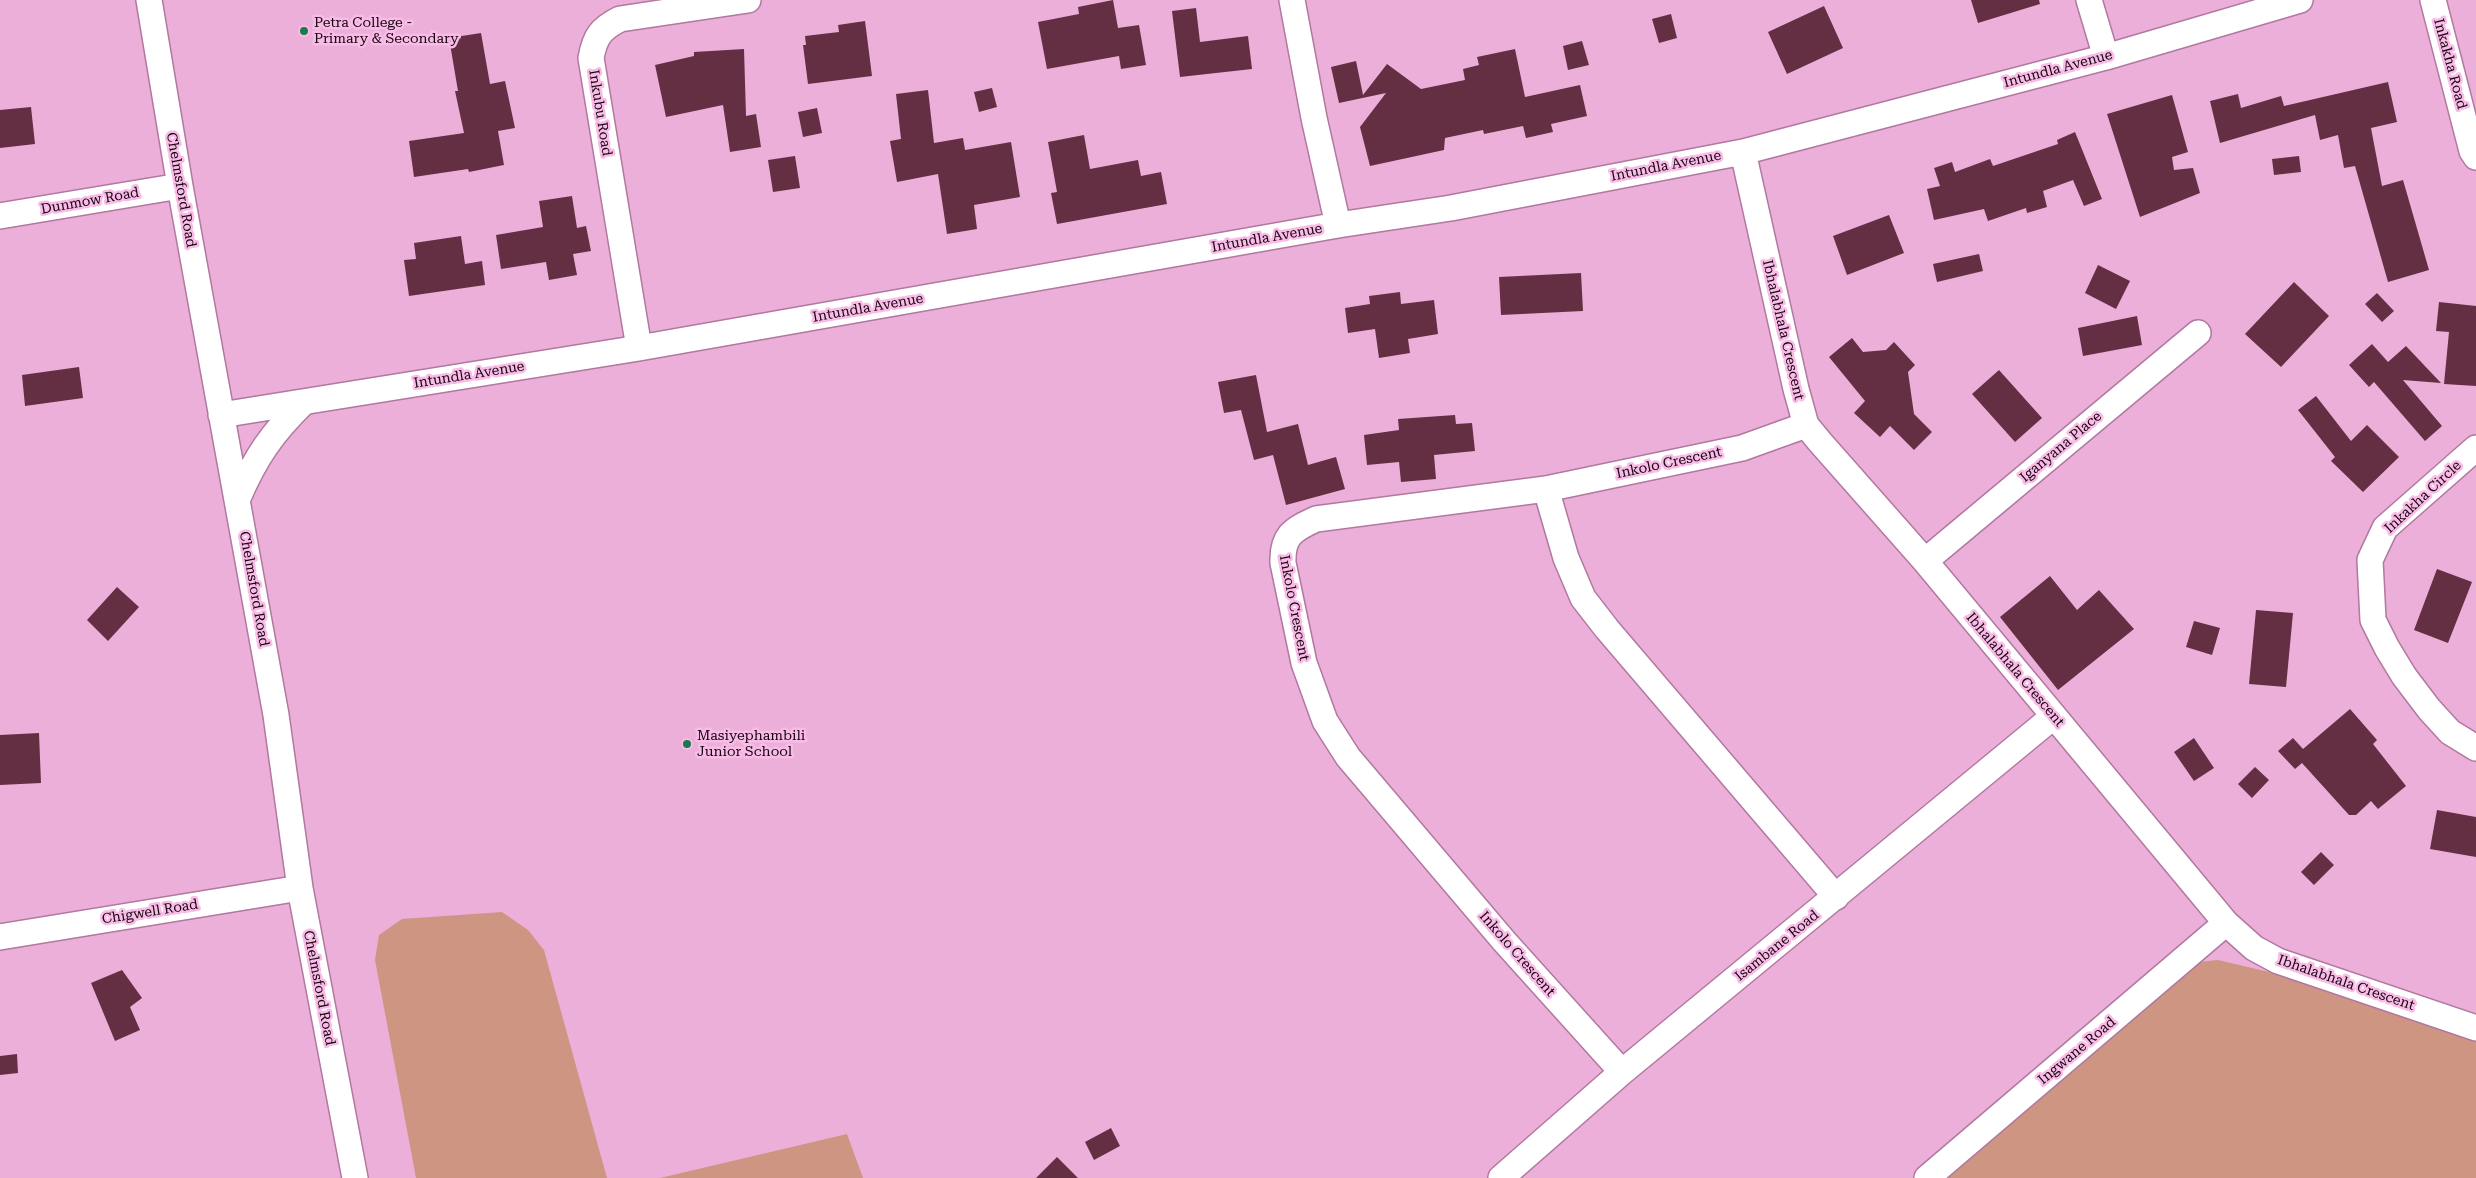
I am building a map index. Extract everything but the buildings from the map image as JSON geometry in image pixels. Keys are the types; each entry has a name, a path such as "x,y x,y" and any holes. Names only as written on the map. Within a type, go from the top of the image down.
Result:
{"street":[{"name":"Chelmsford Road","path":"149,0 180,186 276,715 300,888 355,1178"},
{"name":"Inkubu Road","path":"639,348 591,58 594,42 606,26 620,19 748,0"},
{"path":"1292,0 1314,118 1338,225"},
{"path":"2089,0 2106,57"},
{"name":"Intundla Avenue","path":"221,416 639,348 1338,225 1451,208 1743,152 2106,57 2300,0"},
{"name":"Inkakha Road","path":"2433,0 2472,150 2476,157"},
{"name":"Ibhalabhala Crescent","path":"1743,152 1806,425 1925,561 2226,924 2254,948 2278,961 2476,1028"},
{"name":"Dunmow Road","path":"0,216 180,186"},
{"name":"Iganyana Place","path":"1925,561 2198,333"},
{"path":"238,498 261,451 284,421 304,402"},
{"name":"Inkolo Crescent","path":"1622,1072 1504,941 1348,757 1325,721 1304,663 1283,563 1282,546 1290,534 1316,520 1546,489 1742,448 1806,425"},
{"name":"Inkakha Circle","path":"2476,448 2385,528 2370,560 2370,568 2373,620 2387,648 2429,709 2450,732 2476,748"},
{"path":"1546,489 1566,558 1583,598 1607,629 1836,898"},
{"name":"Isambane Road","path":"1502,1178 1622,1072 1836,898 2054,716"},
{"name":"Chigwell Road","path":"0,937 300,888"},
{"name":"Ingwane Road","path":"1927,1178 2226,924"}],"shaded area":[{"path":"502,912 528,930 544,950 607,1178 416,1178 375,960 379,935 402,919"},
{"path":"2218,960 2269,972 2476,1032 2476,1178 1939,1178 2199,962"},
{"path":"847,1134 863,1178 660,1178"}],"place":[{"name":"Petra College - Primary & Secondary","path":"304,31"},
{"name":"Masiyephambili Junior School","path":"687,744"}]}
